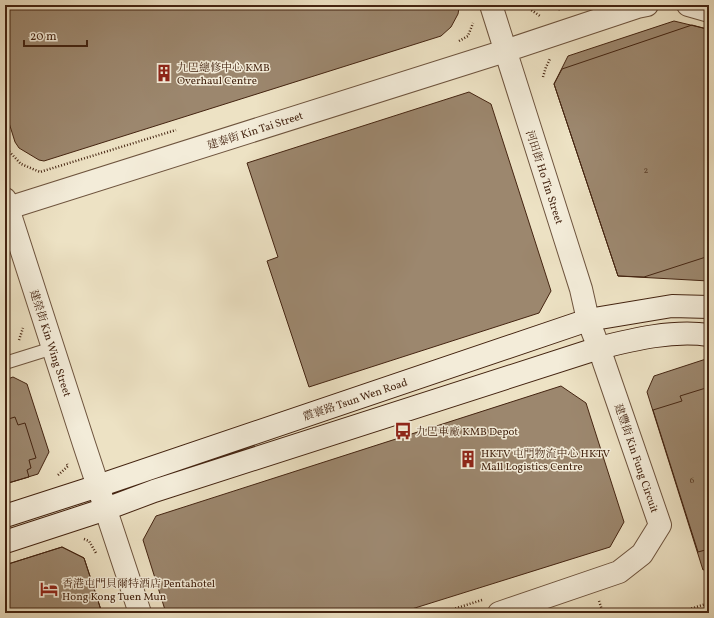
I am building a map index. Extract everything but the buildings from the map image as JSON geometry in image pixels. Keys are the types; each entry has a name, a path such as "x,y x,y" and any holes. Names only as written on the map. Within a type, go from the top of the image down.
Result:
{"street":[{"name":"河田街 Ho Tin Street","path":"490,5 581,289 588,320 599,348"},
{"name":"建泰街 Kin Tai Street","path":"6,206 505,51 647,5"},
{"path":"688,5 709,11"},
{"name":"建榮街 Kin Wing Street","path":"6,206 98,486"},
{"name":"震寰路 Tsun Wen Road","path":"5,516 588,320 672,306 709,307"},
{"path":"5,542 106,509 154,491 599,348 635,339 661,335 683,334 709,336"},
{"name":"建豐街 Kin Fung Circuit","path":"499,613 619,572 642,554 660,525 599,348"},
{"path":"98,486 140,613"}],"lane":[{"path":"5,363 53,348"}],"path":[{"path":"457,43 468,36"},
{"path":"5,147 21,164 40,172 177,130"},
{"path":"55,479 68,466 67,460"},
{"path":"82,539 89,541 98,557"},
{"path":"677,613 709,603"}],"place":[{"name":"九巴總修中心 KMB Overhaul Centre","path":"164,73"},
{"name":"九巴車廠 KMB Depot","path":"403,431"},
{"name":"HKTV 屯門物流中心 HKTV Mall Logistics Centre","path":"468,459"},
{"name":"香港屯門貝爾特酒店 Pentahotel Hong Kong Tuen Mun","path":"49,589"}]}
